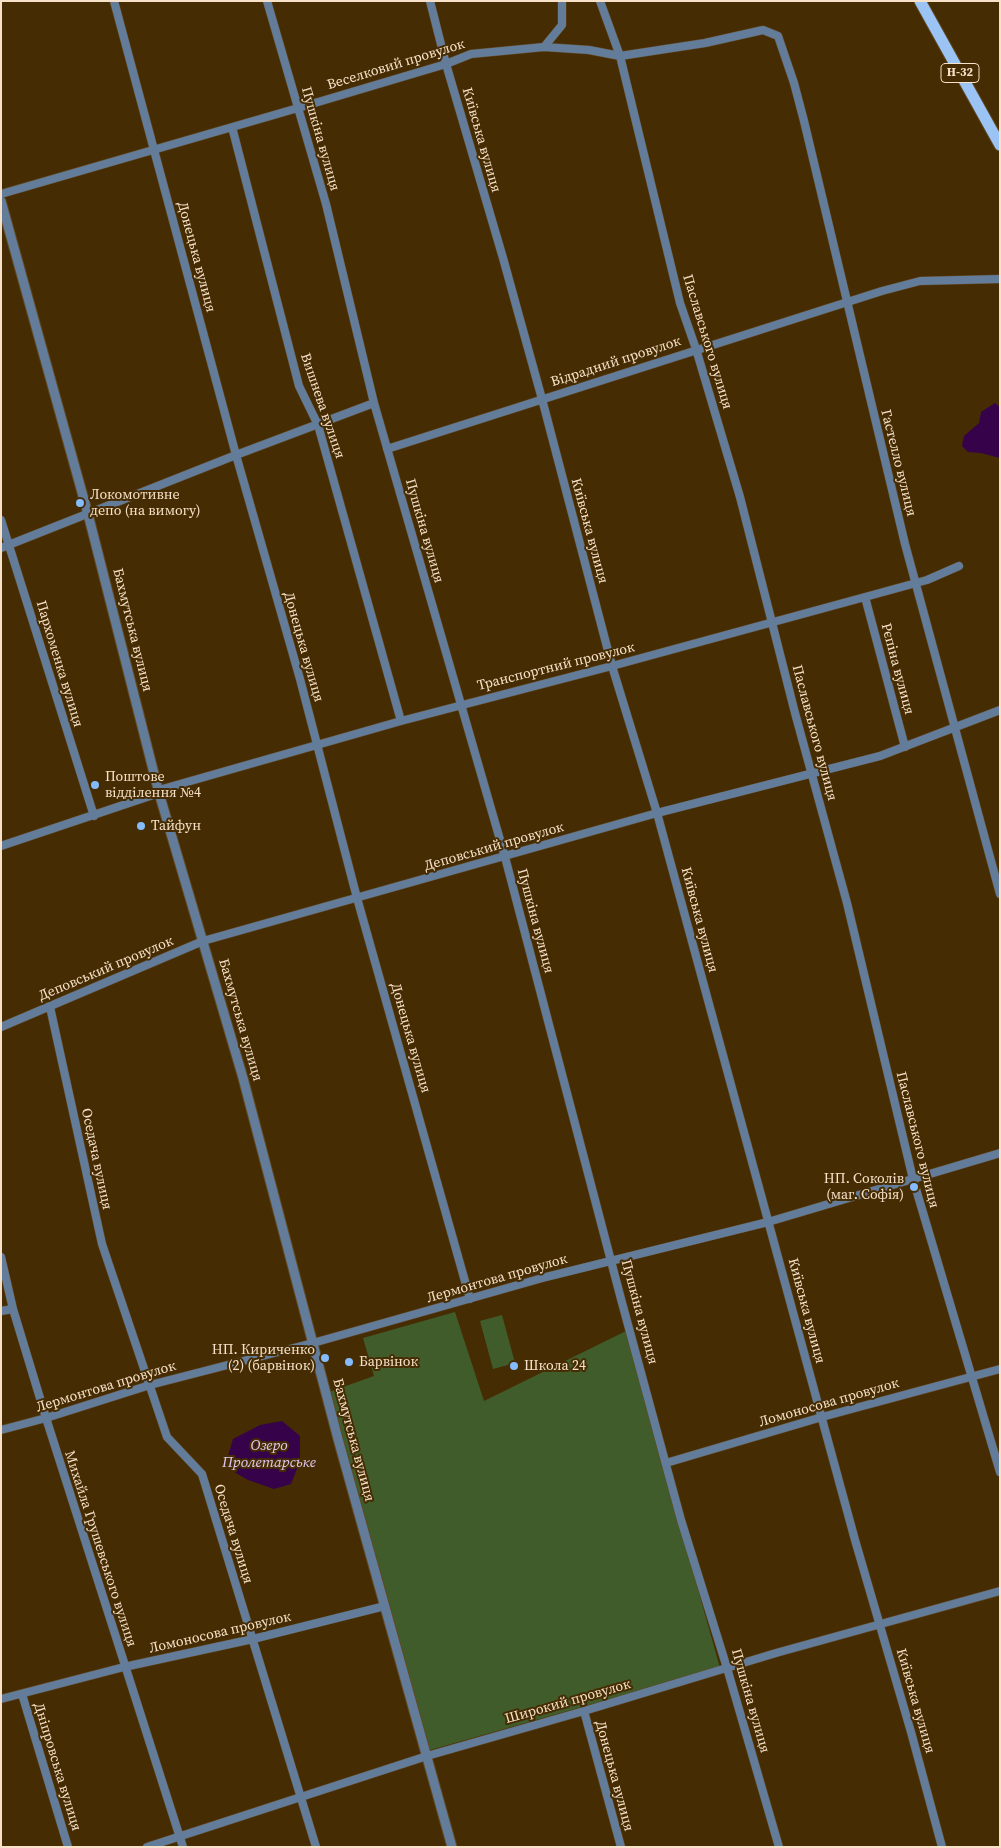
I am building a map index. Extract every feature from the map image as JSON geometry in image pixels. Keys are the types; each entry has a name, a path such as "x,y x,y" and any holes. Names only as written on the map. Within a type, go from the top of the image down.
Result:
{"main road":[{"name":"Н-32","path":"920,1 1000,146"}],"street":[{"name":"Донецька вулиця","path":"114,1 236,455 470,1299"},
{"name":"Пушкіна вулиця","path":"267,1 326,204 374,403 505,857 666,1463 779,1847"},
{"name":"Київська вулиця","path":"430,1 446,64 542,399 612,666 657,814 855,1540 881,1625 942,1847"},
{"path":"544,47 562,25 562,1"},
{"name":"Паславського вулиця","path":"600,1 620,56 680,303 696,349 740,497 811,773 847,903 912,1179 1000,1472"},
{"name":"Веселковий провулок","path":"1,194 446,64 471,54 544,47 589,50 620,56 704,43 763,30 778,36"},
{"name":"Гастелло вулиця","path":"778,36 794,83 804,121 915,583 1000,894"},
{"name":"Вишнева вулиця","path":"232,127 298,386 318,425 401,720"},
{"name":"Бахмутська вулиця","path":"1,202 88,514 159,792 243,1078 338,1439 452,1847"},
{"name":"Відрадний провулок","path":"387,449 882,291 920,281 1000,279"},
{"path":"5,546 374,403"},
{"name":"Пархоменка вулиця","path":"1,520 5,546 94,816"},
{"name":"Транспортний провулок","path":"1,846 94,816 159,792 401,720 772,623 915,583 959,566"},
{"name":"Рєпіна вулиця","path":"865,597 905,747"},
{"name":"Деповський провулок","path":"1,1027 203,941 657,814 880,756 1000,710"},
{"name":"Оседача вулиця","path":"50,1007 102,1244 167,1437 202,1474 316,1847"},
{"name":"Лермонтова провулок","path":"1,1430 46,1418 150,1385 313,1343 546,1277 768,1222 1000,1153"},
{"name":"Михайла Грушевського вулиця","path":"1,1257 13,1309 46,1418 183,1847"},
{"path":"1,1312 13,1309"},
{"name":"Ломоносова провулок","path":"666,1463 822,1417 1000,1369"},
{"name":"Широкий провулок","path":"147,1847 427,1756 727,1668 1000,1591"},
{"name":"Ломоносова провулок","path":"1,1699 124,1667 253,1639 385,1606"},
{"name":"Дніпровська вулиця","path":"22,1694 68,1847"},
{"name":"Донецька вулиця","path":"584,1711 621,1847"}],"green space":[{"path":"455,1312 484,1401 626,1331 720,1668 430,1750 326,1393 374,1376 363,1338"},
{"path":"502,1315 515,1363 493,1369 480,1321"}],"water":[{"path":"995,403 1000,407 1000,458 968,452 962,446 964,436 979,423 981,412"},
{"name":"Озеро Пролетарське","path":"282,1421 300,1436 300,1461 291,1484 274,1489 248,1480 231,1470 228,1456 233,1439 260,1425"}],"place":[{"name":"Локомотивне депо (на вимогу)","path":"80,503"},
{"name":"Поштове відділення №4","path":"95,785"},
{"name":"Тайфун","path":"141,826"},
{"name":"НП. Соколів (маг. Софія)","path":"914,1187"},
{"name":"НП. Кириченко (2) (барвінок)","path":"325,1358"},
{"name":"Барвінок","path":"349,1362"},
{"name":"Школа 24","path":"514,1366"}]}
